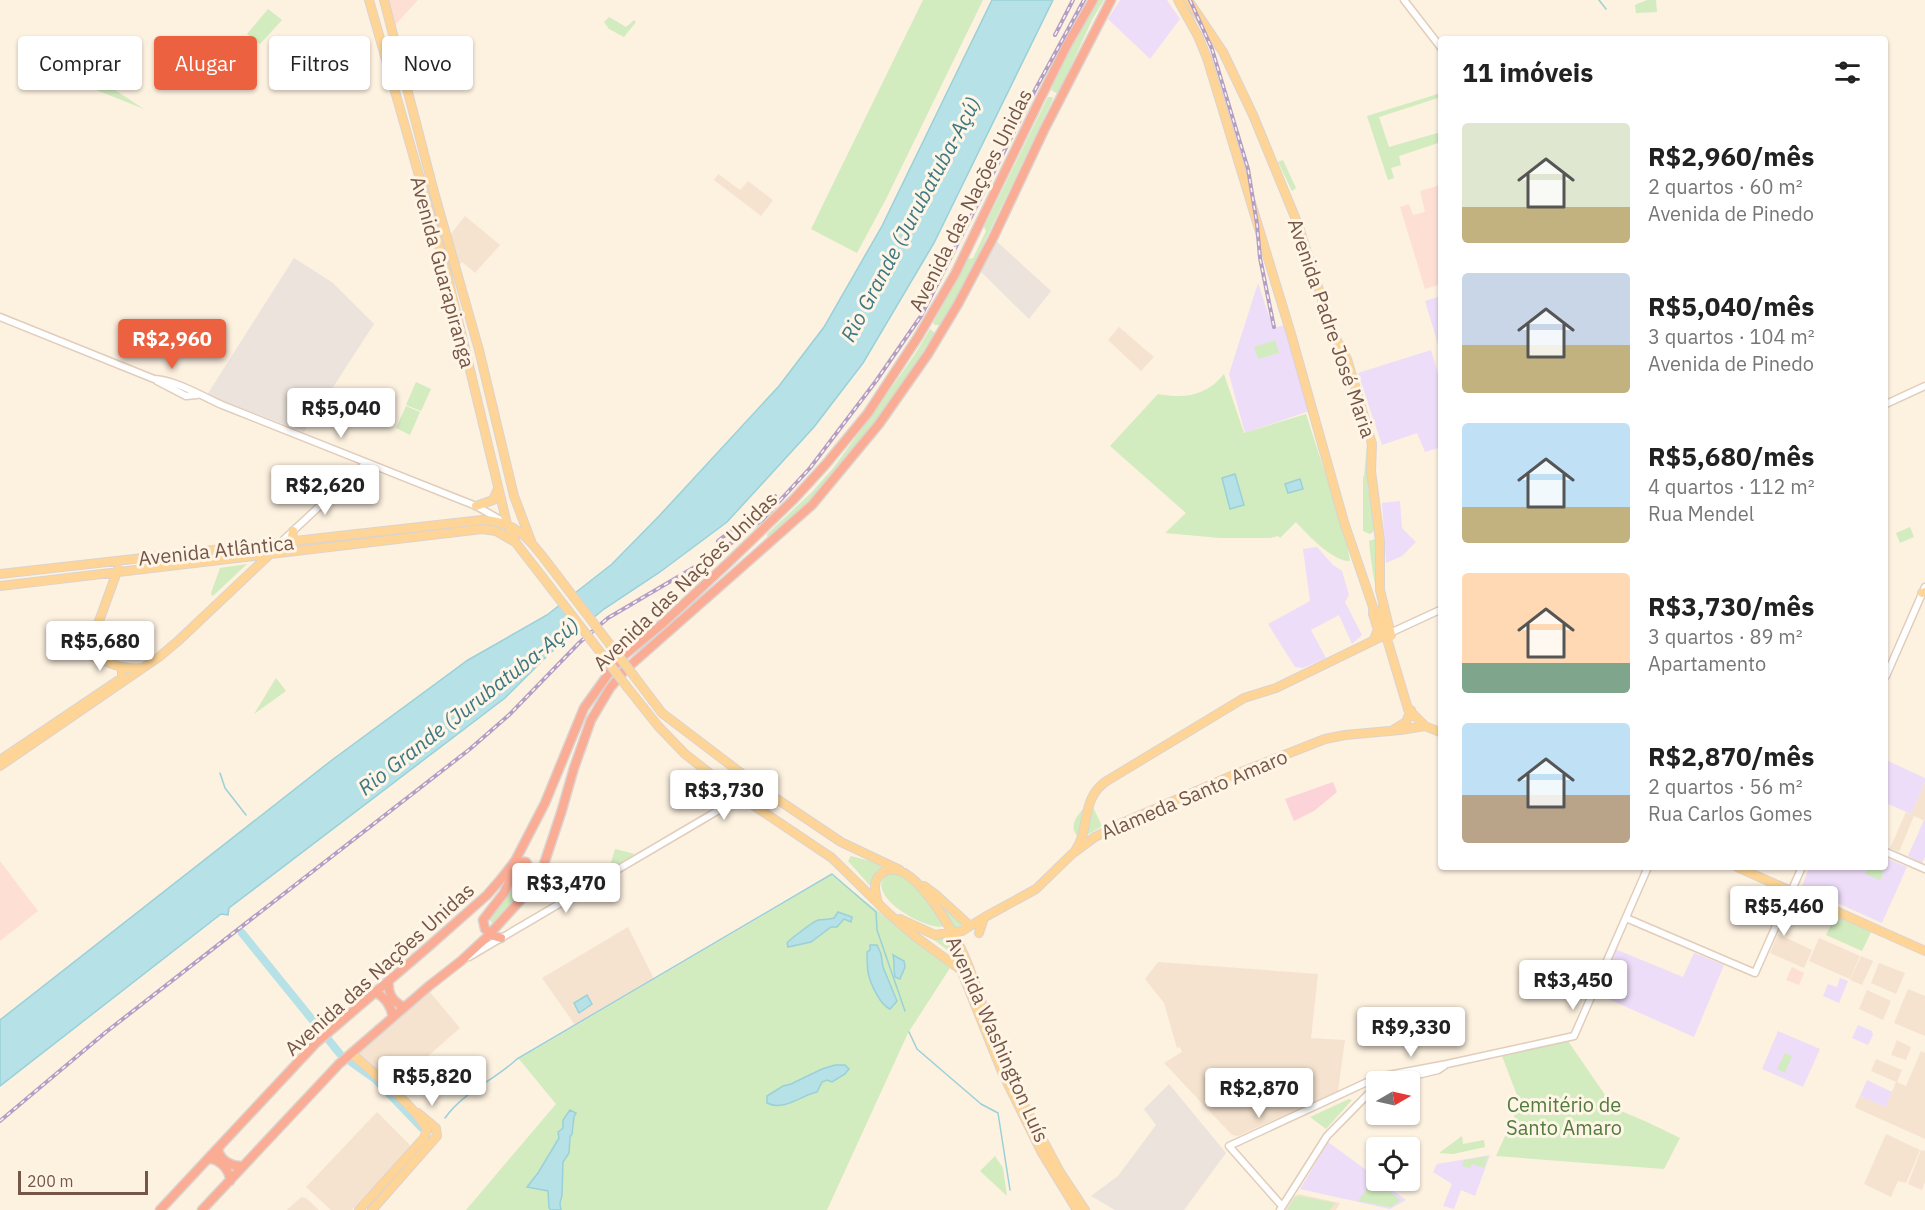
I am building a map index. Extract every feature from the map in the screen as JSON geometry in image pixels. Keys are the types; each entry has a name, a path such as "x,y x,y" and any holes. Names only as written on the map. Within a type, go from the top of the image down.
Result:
{"highway":[{"name":"Avenida das Nações Unidas","path":"160,1210 316,1043 487,895 515,861 546,803 585,708 609,673 622,657 661,625 794,500 868,413 918,337 955,274 1043,92 1081,18 1093,0"},
{"name":"Avenida das Nações Unidas","path":"349,1054 461,961 525,895 542,870 591,720 610,688 625,670 812,505 879,424 928,354 958,304 1111,0"},
{"path":"1043,92 1055,96 1054,110"},
{"path":"501,938 490,933 484,926 484,917 504,893 513,873 515,861 526,862 528,865 530,878 525,895"},
{"path":"389,980 390,995 404,1007"},
{"path":"375,992 390,1005 393,1017"},
{"path":"202,1210 349,1054"},
{"path":"220,1146 219,1154 230,1165 243,1166"},
{"path":"208,1160 213,1159 221,1164 229,1173 230,1181"}],"main road":[{"name":"Avenida Padre José Maria","path":"1178,0 1198,36 1210,66 1291,334 1344,522 1373,607 1378,612 1388,634"},
{"name":"Avenida Padre José Maria","path":"1188,0 1234,73 1299,227 1329,323 1347,359 1371,437 1371,480 1380,548 1380,590 1388,634 1401,690 1410,712 1425,726"},
{"path":"369,1 385,3"},
{"name":"Avenida Guarapiranga","path":"369,1 447,274 457,323 489,445 497,487 507,524 516,543"},
{"name":"Avenida Guarapiranga","path":"385,3 431,181 479,350 514,496 531,543"},
{"path":"1198,36 1202,30 1208,30"},
{"path":"476,506 494,500 497,487"},
{"name":"Avenida Atlântica","path":"0,574 482,520 507,524"},
{"path":"507,524 531,543 662,713 744,775 841,842 891,864 970,919 977,920 985,917"},
{"name":"Avenida Atlântica","path":"0,586 482,529 496,531 516,543"},
{"path":"293,531 292,537 296,542"},
{"path":"0,766 145,668 178,641 280,543"},
{"path":"516,543 627,687 676,745 740,796 832,858 888,913"},
{"path":"244,547 249,550 252,557 249,574"},
{"path":"122,560 87,654 122,667 145,668"},
{"path":"1372,642 1378,630 1373,607"},
{"path":"1072,854 1080,842 1091,798 1100,786 1233,703 1276,688 1388,634"},
{"path":"0,760 122,678 122,667"},
{"path":"1393,730 1406,722 1410,712"},
{"path":"1425,726 1438,731"},
{"name":"Alameda Santo Amaro","path":"888,913 928,933 943,935 962,931 1036,889 1072,854 1104,832 1265,763 1335,737 1425,726"},
{"path":"878,904 875,888 876,880 880,875 895,870 906,873"},
{"path":"1744,870 1925,951"},
{"name":"Avenida Washington Luís","path":"906,873 923,889 939,910 952,933 966,961 1011,1079 1044,1145 1085,1210"},
{"path":"935,894 970,926"},
{"name":"Avenida Washington Luís","path":"888,913 955,965 965,976 1002,1072 1042,1153 1077,1210"},
{"path":"979,933 985,917"},
{"path":"962,931 962,946 966,961"},
{"path":"349,1054 438,1132 437,1136 372,1210"},
{"path":"359,1210 426,1134 426,1127 410,1107"}],"street":[{"path":"1404,0 1438,44"},
{"path":"1,318 154,379 186,396 198,395"},
{"path":"154,379 186,388 198,395 476,506 507,524"},
{"path":"1888,403 1925,386"},
{"path":"280,543 366,463"},
{"path":"1888,672 1924,591"},
{"path":"1388,634 1438,611"},
{"path":"461,961 740,796 746,787 744,775"},
{"path":"1888,853 1925,869"},
{"path":"1419,1071 1570,1038 1576,1034 1647,870"},
{"path":"1626,918 1755,973 1801,870"},
{"path":"1420,1074 1438,1070 1447,1064"},
{"path":"1366,1085 1229,1146 1281,1208 1327,1136 1366,1094"},
{"path":"1345,1093 1354,1096 1357,1103"}],"shaded area":[{"path":"388,0 418,0 394,26"},
{"path":"1120,0 1167,0 1180,19 1150,59 1108,19"},
{"path":"718,174 740,190 748,181 773,200 761,216 714,180"},
{"path":"1438,186 1438,285 1425,289 1400,207 1409,204 1413,215 1425,212 1420,191"},
{"path":"465,216 500,245 475,273 462,262 459,265 450,235"},
{"path":"993,238 1051,291 1029,319 977,268"},
{"path":"294,258 333,283 374,324 304,432 207,395"},
{"path":"1258,283 1273,328 1285,325 1312,410 1245,433 1229,374"},
{"path":"1438,297 1438,344 1425,301"},
{"path":"1119,327 1154,357 1141,371 1108,340"},
{"path":"1431,350 1438,373 1438,448 1425,452 1417,433 1382,445 1358,373"},
{"path":"1400,501 1402,528 1416,542 1402,556 1386,563 1382,503"},
{"path":"1317,547 1333,565 1342,571 1349,595 1345,602 1362,635 1352,644 1339,615 1311,630 1326,658 1303,668 1295,667 1268,624 1310,601 1303,549"},
{"path":"1888,761 1925,778 1911,814 1888,804"},
{"path":"1333,782 1337,792 1314,811 1294,821 1285,799"},
{"path":"1925,782 1925,821 1914,816 1899,852 1890,848 1906,812 1911,814"},
{"path":"1924,820 1925,857 1922,863 1908,856"},
{"path":"1888,859 1907,867 1882,923 1802,887 1808,870 1888,870"},
{"path":"0,861 38,911 0,941"},
{"path":"628,927 654,979 575,1025 542,978"},
{"path":"1778,934 1812,950 1804,968 1770,953"},
{"path":"1819,938 1860,956 1850,979 1809,961"},
{"path":"1615,949 1683,977 1694,953 1724,965 1694,1037 1597,994"},
{"path":"1861,956 1873,961 1862,985 1850,980"},
{"path":"1158,962 1318,974 1311,1038 1345,1040 1338,1091 1238,1136 1232,1135 1164,1063 1182,1052 1180,1047 1177,1048 1164,1003 1145,979"},
{"path":"1879,963 1905,973 1896,994 1871,983"},
{"path":"1792,967 1804,973 1799,985 1786,980"},
{"path":"1840,978 1848,981 1839,1003 1823,996 1828,984 1837,987"},
{"path":"1908,989 1925,996 1925,1036 1894,1023"},
{"path":"1867,990 1891,1001 1883,1020 1859,1009"},
{"path":"429,991 460,1028 394,1086 358,1053"},
{"path":"1858,1025 1872,1031 1873,1035 1868,1045 1852,1038"},
{"path":"1778,1031 1820,1049 1803,1087 1762,1069"},
{"path":"1897,1040 1911,1047 1906,1060 1891,1055"},
{"path":"1921,1051 1925,1053 1925,1139 1855,1106 1860,1096 1886,1106 1896,1082 1871,1071 1876,1059 1902,1070 1897,1082 1906,1086"},
{"path":"1867,1080 1892,1092 1886,1107 1860,1096"},
{"path":"1169,1084 1226,1153 1184,1210 1115,1210 1091,1196 1118,1176 1156,1125 1144,1109"},
{"path":"377,1112 411,1146 352,1210 331,1210 306,1187"},
{"path":"1886,1134 1920,1150 1906,1183 1898,1181 1891,1197 1864,1184"},
{"path":"1328,1142 1366,1170 1366,1191 1394,1191 1406,1200 1390,1209 1300,1189"},
{"path":"1921,1150 1925,1151 1925,1182 1922,1190 1908,1184"},
{"path":"1490,1155 1475,1196 1461,1190 1454,1209 1443,1206 1452,1184 1433,1172 1437,1164"},
{"path":"1298,1194 1340,1203 1336,1210 1285,1210 1293,1197"},
{"path":"301,1197 306,1198 319,1210 287,1210"}],"green space":[{"path":"923,0 983,0 886,199 857,253 811,229"},
{"path":"1098,0 1104,0 1093,18 1058,94 1051,90 1069,50"},
{"path":"1647,0 1656,0 1657,12 1636,13 1635,5"},
{"path":"268,9 282,20 260,44 257,42 257,36 247,34"},
{"path":"609,17 626,27 634,20 636,22 624,37 609,29 604,22"},
{"path":"96,90 115,90 144,109"},
{"path":"1438,94 1438,98 1379,117 1389,147 1438,133 1438,143 1399,156 1401,165 1391,168 1394,178 1388,180 1367,116"},
{"path":"1048,97 1053,97 1052,101 972,268 941,325 935,325 933,323 968,259 973,258 986,231 984,227"},
{"path":"1283,160 1296,188 1292,191 1278,162"},
{"path":"930,329 935,333 861,441 805,505 754,553 768,539 767,534 812,492 833,468 915,354"},
{"path":"1275,340 1279,353 1258,359 1254,347"},
{"path":"1224,374 1244,433 1306,414 1346,538 1350,561 1328,552 1296,522 1280,538 1278,536 1220,538 1165,533 1186,513 1110,446 1158,394 1186,396 1194,394 1210,387"},
{"path":"416,382 431,389 421,411 406,405"},
{"path":"406,406 420,412 410,435 396,428"},
{"path":"1367,443 1368,488 1374,529 1370,534 1363,531 1363,477"},
{"path":"1910,527 1914,537 1900,543 1896,533"},
{"path":"1375,539 1375,584 1369,541"},
{"path":"247,564 214,595 212,596 220,568"},
{"path":"276,678 286,691 254,714"},
{"path":"1090,801 1102,826 1086,836 1078,837 1074,823"},
{"path":"615,849 635,854 613,865 611,863"},
{"path":"851,856 885,868 878,872 872,888 848,861"},
{"path":"520,865 523,865 526,873 523,889 507,910 491,923 490,918 505,898"},
{"path":"1867,870 1884,871 1880,880 1865,874"},
{"path":"890,873 900,874 916,884 945,926 936,927 911,917 888,900 882,890 882,881"},
{"path":"832,875 950,968 908,1033 827,1210 466,1210 556,1104 519,1059"},
{"path":"939,904 961,924 961,927 953,930"},
{"path":"1835,916 1871,932 1862,951 1826,935"},
{"path":"923,932 950,936 964,962"},
{"name":"Cemitério de Santo Amaro","path":"1568,1041 1614,1108 1680,1138 1664,1169 1496,1156 1520,1103 1502,1056"},
{"path":"1785,1053 1792,1056 1785,1073 1777,1069"},
{"path":"1349,1099 1352,1100 1326,1129 1310,1117"},
{"path":"1462,1136 1463,1144 1484,1140 1485,1147 1453,1154 1439,1153"},
{"path":"995,1156 1003,1168 1007,1196 980,1171"},
{"path":"1488,1156 1484,1168 1472,1164 1470,1168 1462,1166 1464,1160"},
{"path":"1366,1190 1388,1191 1401,1200 1391,1207 1358,1201"},
{"path":"1295,1197 1335,1203 1330,1210 1287,1210"}],"water":[{"name":"Rio Grande (Jurubatuba-Açú)","path":"992,0 1053,0 934,243 863,363 814,427 727,522 660,572 604,609 548,655 505,698 229,908 228,915 221,914 0,1086 0,1020 332,760 468,660 547,615 612,564 779,386 824,327 882,226"},
{"path":"1235,474 1244,505 1230,509 1222,478"},
{"path":"1300,479 1303,489 1288,493 1285,484"},
{"path":"838,912 852,917 851,922 844,919 837,927 831,927 811,942 788,947 787,943 807,927 818,920 834,918"},
{"path":"870,945 877,945 897,1001 890,1009 879,998 869,977 867,952 870,950"},
{"path":"893,955 904,961 905,967 900,979 895,977"},
{"path":"587,995 592,1004 579,1013 574,1003"},
{"path":"835,1065 845,1065 849,1069 832,1082 827,1080 822,1082 817,1092 779,1106 767,1103 767,1096 783,1086"},
{"path":"570,1110 576,1113 569,1153 563,1162 561,1210 551,1210 548,1191 527,1187 559,1138 558,1132 563,1128 563,1120"}],"pier":[{"path":"574,590 596,619 582,632 559,602"}],"waterway":[{"path":"1599,0 1606,9"},
{"path":"220,773 225,788 246,815"},
{"path":"445,1118 470,1093 517,1059 832,874 876,912 877,930 905,1011"},
{"path":"242,933 340,1054"},
{"path":"909,1032 917,1049 981,1104 998,1113 1010,1190"},
{"path":"351,1062 375,1079 422,1128"}],"railway":[{"path":"1055,35 1073,0"},
{"path":"0,1121 106,1032 470,749 509,715 579,643 608,618 705,561 762,520 810,468 876,381 921,316 1035,90 1084,0"},
{"path":"1190,0 1212,49 1248,169 1260,258 1274,327"},
{"path":"718,541 775,496"}]}
